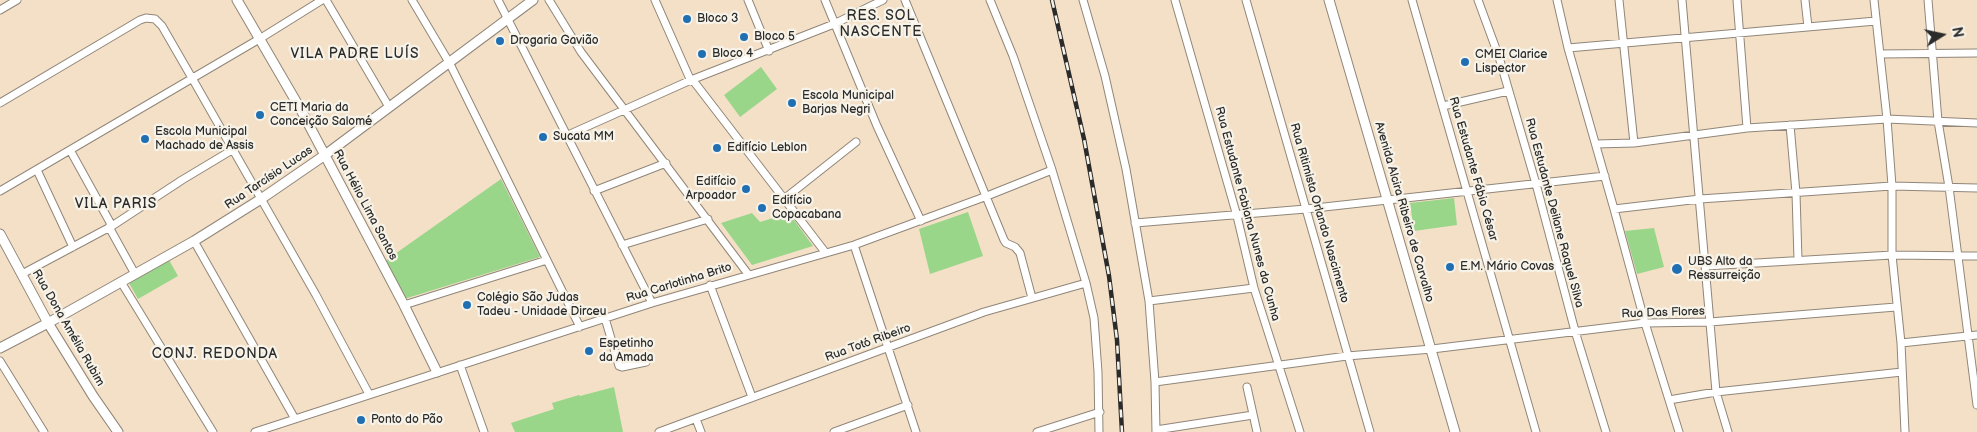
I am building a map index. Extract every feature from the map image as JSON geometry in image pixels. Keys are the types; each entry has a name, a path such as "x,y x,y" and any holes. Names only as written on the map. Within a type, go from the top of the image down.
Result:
{"street":[{"path":"0,10 17,0"},
{"name":"Rua Hélio Lima Santos","path":"237,0 325,155 437,372"},
{"path":"0,191 322,0"},
{"path":"326,0 389,107"},
{"path":"412,0 450,64 580,326"},
{"path":"498,0 652,303"},
{"name":"Rua Tarcísio Lucas","path":"0,348 194,241 261,199 450,64 533,0"},
{"path":"549,0 581,52 748,274"},
{"path":"655,0 692,80 696,82 825,252"},
{"path":"748,0 769,51"},
{"path":"825,0 877,126 921,221"},
{"path":"568,135 692,80 834,24 883,0"},
{"path":"905,0 988,196 1005,242 1020,252 1032,298"},
{"path":"990,0 1052,170 1086,282 1094,318 1100,412 1099,432"},
{"path":"1083,0 1105,76 1126,169 1149,301 1155,382 1156,431 1254,415"},
{"name":"Rua Estudante Fabiana Nunes da Cunha","path":"1175,0 1237,216 1254,288 1300,432"},
{"name":"Rua Ritimista Orlando Nascimento","path":"1246,0 1370,432"},
{"name":"Avenida Alcira Ribeiro de Carvalho","path":"1328,0 1455,432"},
{"name":"Rua Estudante Fábio César","path":"1412,0 1536,432"},
{"name":"Rua Estudante Deilane Raquel Silva","path":"1478,0 1508,90 1536,184 1575,331 1606,432"},
{"path":"1557,0 1568,48 1645,323 1679,432"},
{"path":"1619,0 1634,143"},
{"path":"1682,0 1716,392 1728,432"},
{"path":"1737,0 1747,128"},
{"path":"1805,0 1808,27"},
{"path":"1874,0 1892,186 1892,255 1901,342 1905,432"},
{"path":"1928,0 1934,53 1938,121 1975,375 1977,405"},
{"path":"0,103 140,20 151,18 160,23 316,295 369,394"},
{"path":"1568,48 1876,21"},
{"path":"1880,54 1977,54"},
{"path":"1443,106 1508,90"},
{"path":"1596,144 1634,143 1747,128 1887,119 1977,122"},
{"path":"1790,125 1796,192 1798,260"},
{"path":"784,199 856,142"},
{"path":"70,150 135,274"},
{"path":"22,274 111,227 182,180 232,150"},
{"path":"594,190 666,163"},
{"path":"36,170 73,247"},
{"name":"Rua Carlotinha Brito","path":"255,432 652,303 854,245 988,196 1052,170"},
{"path":"1135,223 1237,216 1388,201 1605,176"},
{"path":"1614,209 1700,199 1892,186 1977,188"},
{"path":"622,245 708,219"},
{"name":"Rua Dona Amélia Rubim","path":"0,234 48,323 93,396 118,432"},
{"path":"194,241 295,419"},
{"path":"854,245 916,432"},
{"path":"1706,266 1892,255 1977,256"},
{"path":"404,305 547,260"},
{"path":"121,282 213,432"},
{"name":"Rua Totó Ribeiro","path":"659,432 984,312 1086,282"},
{"path":"710,285 752,397"},
{"path":"1149,301 1254,288"},
{"name":"Rua Das Flores","path":"1155,382 1347,356 1432,349 1645,323 1710,322 1896,307"},
{"path":"605,318 619,366 646,362"},
{"path":"1901,342 1977,335"},
{"path":"0,361 44,432"},
{"path":"460,365 484,432"},
{"path":"1669,400 1716,392 1902,372"},
{"path":"1247,387 1257,432"},
{"path":"834,432 908,405"},
{"path":"1037,432 1100,412"},
{"path":"696,419 700,432"}],"green space":[{"path":"761,67 777,89 740,117 724,95"},
{"path":"501,179 540,257 404,299 385,261"},
{"path":"1454,198 1457,225 1414,231 1410,203"},
{"path":"968,212 983,256 930,274 919,229"},
{"path":"752,213 760,222 789,213 813,246 752,265 721,223"},
{"path":"1654,228 1664,267 1637,274 1625,231"},
{"path":"169,260 178,276 138,299 129,283"},
{"path":"614,387 623,432 515,432 511,423 554,409 552,403"}],"railway":[{"path":"1052,0 1084,139 1109,276 1117,340 1122,432"}],"place":[{"name":"Bloco 3","path":"687,19"},
{"name":"Bloco 5","path":"744,37"},
{"name":"Drogaria Gavião","path":"500,41"},
{"name":"Bloco 4","path":"702,54"},
{"name":"CMEI Clarice Lispector","path":"1465,62"},
{"name":"Escola Municipal Barjas Negri","path":"792,103"},
{"name":"CETI Maria da Conceição Salomé","path":"260,115"},
{"name":"Sucata MM","path":"543,137"},
{"name":"Escola Municipal Machado de Assis","path":"145,139"},
{"name":"Edifício Leblon","path":"717,148"},
{"name":"Edifício Arpoador","path":"746,189"},
{"name":"Edifício Copacabana","path":"762,208"},
{"name":"E.M. Mário Covas","path":"1450,267"},
{"name":"UBS Alto da Ressurreição","path":"1677,269"},
{"name":"Colégio São Judas Tadeu - Unidade Dirceu","path":"467,305"},
{"name":"Espetinho da Amada","path":"589,351"},
{"name":"Ponto do Pão","path":"361,420"}],"district":[{"name":"RES. SOL NASCENTE","path":"881,24"},
{"name":"VILA PADRE LUÍS","path":"355,54"},
{"name":"VILA PARIS","path":"116,204"},
{"name":"CONJ. REDONDA","path":"215,354"}]}
